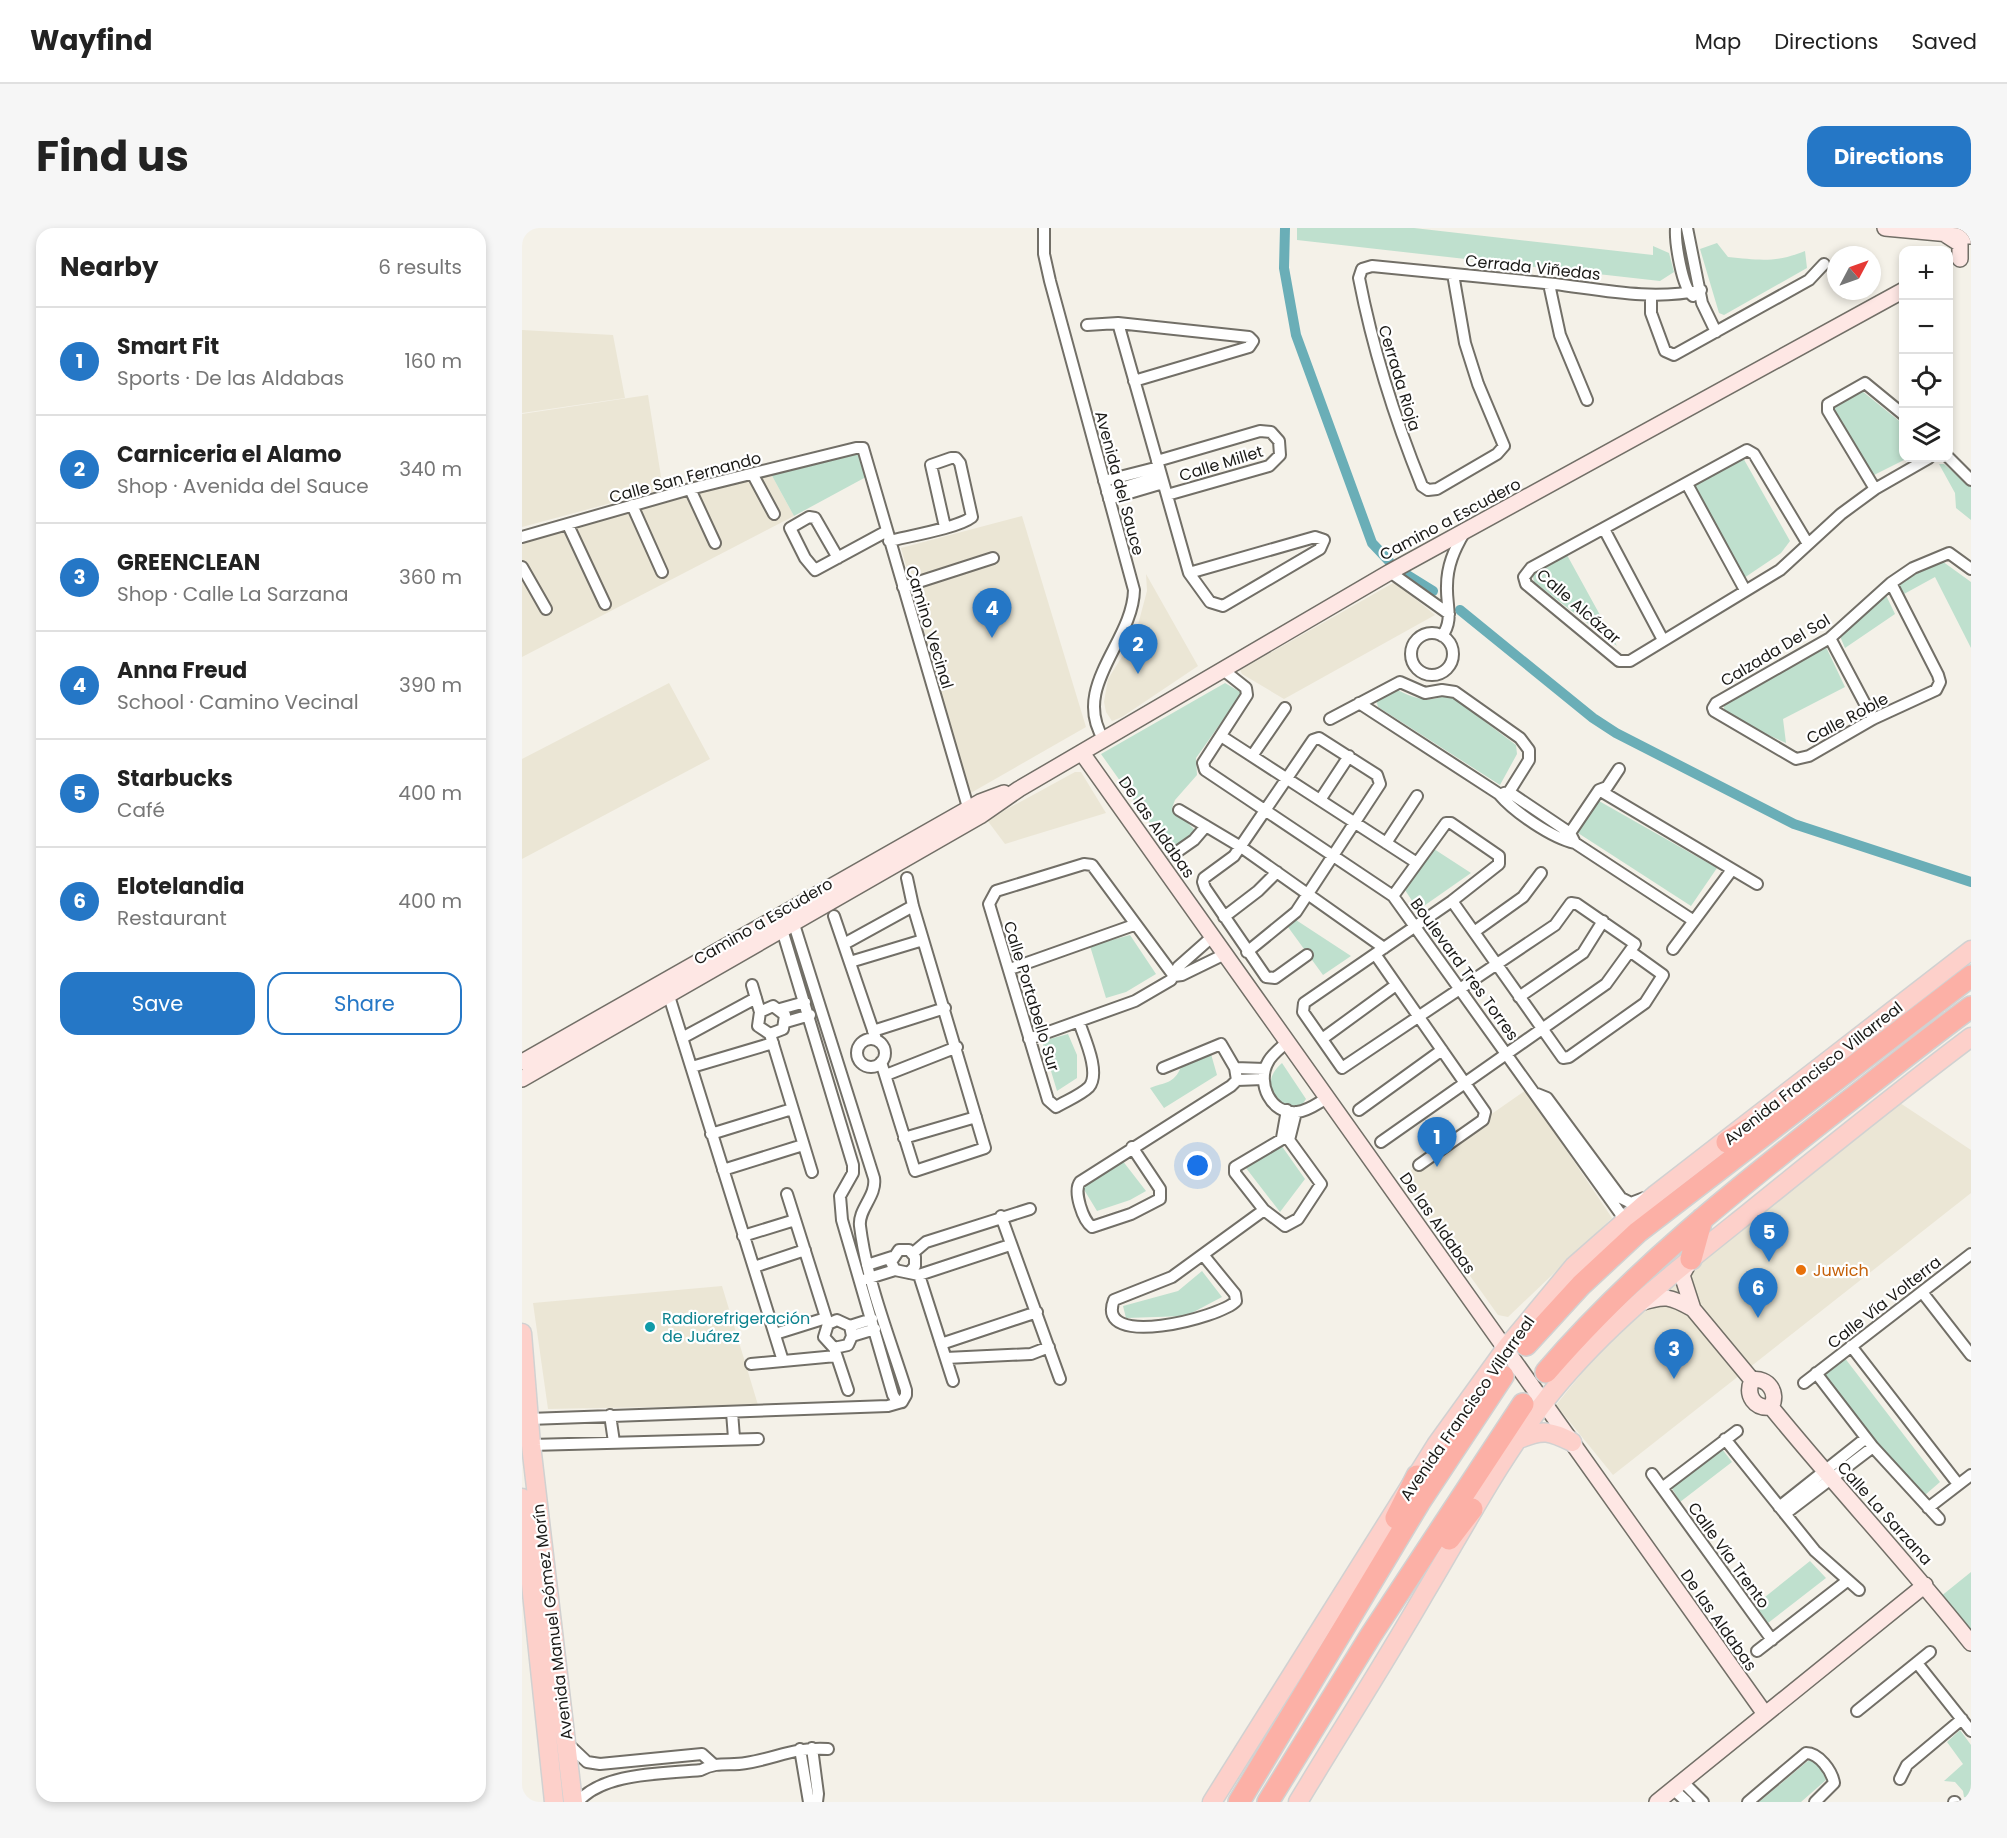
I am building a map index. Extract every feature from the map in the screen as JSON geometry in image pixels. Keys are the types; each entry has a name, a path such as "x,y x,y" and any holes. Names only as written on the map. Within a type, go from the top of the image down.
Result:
{"highway":[{"name":"Avenida Francisco Villarreal","path":"1516,1347 1638,1232 1971,976"},
{"path":"1546,1372 1593,1319 1703,1218 1749,1179 1971,1007"},
{"path":"1727,1142 1855,1064"},
{"path":"1690,1259 1703,1218"},
{"name":"Avenida Francisco Villarreal","path":"1239,1802 1419,1503 1503,1376"},
{"path":"1268,1802 1371,1635 1523,1404"},
{"path":"1350,1620 1376,1559 1417,1476"},
{"path":"1371,1635 1472,1509"}],"main road":[{"name":"Avenida Francisco Villarreal","path":"1212,1802 1417,1476 1516,1347 1574,1266 1656,1194 1727,1142 1743,1125 1971,950"},
{"path":"1298,1802 1423,1598 1472,1509 1545,1402 1590,1349 1636,1304 1690,1259 1897,1092 1971,1037"},
{"name":"Avenida Manuel Gómez Morín","path":"522,1333 531,1445 573,1802"},
{"path":"1519,1438 1549,1431 1572,1442"},
{"name":"Avenida Manuel Gómez Morín","path":"522,1498 554,1802"}],"street":[{"name":"Avenida del Sauce","path":"1044,228 1044,254 1050,281 1132,582 1134,600 1095,697 1095,726 1104,740"},
{"path":"1885,228 1971,236"},
{"path":"1702,303 1689,293 1676,232 1687,233 1702,303 1716,332"},
{"path":"1943,233 1960,244 1960,259"},
{"path":"1652,295 1651,313 1665,351 1670,355 1678,355 1809,280 1824,264"},
{"name":"Cerrada Viñedas","path":"1362,269 1372,266 1652,295 1701,290"},
{"name":"Cerrada Rioja","path":"1362,269 1359,278 1361,289 1383,384 1422,486 1428,490 1437,489 1497,454 1504,446 1478,384 1465,343 1453,274"},
{"path":"1549,284 1560,335 1587,400"},
{"name":"Camino a Escudero","path":"522,1062 786,921 1082,753 1390,572 1899,293"},
{"path":"1118,324 1189,573 1210,602 1222,606 1320,549 1324,540 1315,537 1189,573"},
{"path":"1087,325 1118,324 1249,337 1253,341 1249,347 1134,381"},
{"path":"1875,489 1828,411 1828,404 1865,383 1899,411"},
{"name":"Calle Millet","path":"1160,472 1260,431 1271,432 1279,441 1280,454 1269,466 1167,495"},
{"name":"Calle San Fernando","path":"522,537 690,489 753,475 856,447"},
{"name":"Camino Vecinal","path":"856,447 862,448 865,453 971,814"},
{"name":"Calle Alcázar","path":"1808,544 1751,451 1743,451 1687,484 1531,568 1524,580 1619,661 1634,659 1780,570 1841,514 1875,489 1922,462"},
{"path":"838,558 815,518 809,517 790,528 805,558 815,570 888,536 945,526 972,517 973,511 960,463 951,458 935,462 931,465 930,471 945,526"},
{"path":"1953,462 1971,480"},
{"path":"1107,491 1160,472"},
{"path":"1107,491 1160,472"},
{"path":"753,475 774,514"},
{"path":"1687,484 1745,590"},
{"path":"690,489 715,543"},
{"path":"632,505 662,572"},
{"path":"568,525 605,604"},
{"path":"1604,529 1664,640"},
{"path":"1442,636 1450,624 1448,569 1453,552 1464,533"},
{"name":"Calzada Del Sol","path":"1713,708 1716,703 1830,638 1891,583 1913,568 1946,553 1955,555 1971,569"},
{"path":"903,587 993,558"},
{"path":"522,567 546,609"},
{"path":"1390,572 1449,614"},
{"name":"Calle Roble","path":"1713,708 1717,714 1796,759 1809,756 1873,719 1936,690 1940,682 1938,675 1891,583"},
{"path":"1428,633 1442,636 1451,647 1452,654 1447,668 1435,675 1421,672 1412,661 1412,647 1421,636 1428,633"},
{"path":"1830,638 1873,719"},
{"path":"1222,669 1248,691 1221,736 1416,862"},
{"path":"1412,686 1421,672"},
{"path":"1435,675 1438,690"},
{"path":"1330,719 1396,682 1412,686 1425,693 1438,690 1460,695 1525,743 1529,750 1529,760 1504,793"},
{"path":"1359,703 1570,833 1575,843"},
{"path":"1252,756 1285,708"},
{"name":"Boulevard Tres Torres","path":"1221,736 1203,764 1208,773 1393,896 1537,1094 1540,1106 1594,1172 1625,1221"},
{"path":"1247,951 1296,912 1331,855 1380,784 1377,774 1323,739 1313,740 1267,812 1241,847 1234,856 1204,878 1203,885 1247,951 1270,979 1307,955"},
{"name":"De las Aldabas","path":"1082,753 1327,1098 1516,1347 1545,1402 1572,1442 1765,1714"},
{"path":"1320,801 1349,756"},
{"path":"1570,833 1599,790 1607,787 1619,769"},
{"path":"1599,790 1731,871 1757,884"},
{"path":"1504,793 1507,804 1562,840 1575,843 1694,921"},
{"path":"1386,843 1417,796"},
{"path":"1179,810 1309,892 1380,951 1396,985 1485,1112 1486,1117 1419,1165"},
{"path":"1381,1142 1609,982 1635,944 1603,921 1571,903 1555,925 1345,1068 1340,1067 1304,1012 1304,1003 1452,901 1499,864 1497,853 1449,822 1441,827 1393,896"},
{"path":"1174,854 1194,840 1206,826"},
{"name":"Calle Portabello Sur","path":"1079,1022 1093,1063 1092,1082 1086,1089 1056,1107 1048,1100 1010,969 988,904 996,891 1088,864 1098,872 1134,925"},
{"path":"1673,949 1731,871"},
{"path":"1224,917 1258,891 1276,872"},
{"path":"1474,932 1523,897 1541,873"},
{"path":"881,1062 913,1168 919,1171 982,1151 986,1145 912,906 907,878"},
{"path":"1452,901 1559,1054 1566,1058 1645,1003 1663,975 1631,952"},
{"path":"844,944 912,906"},
{"path":"834,916 874,1035 885,1052 881,1062 872,1067 858,1057"},
{"path":"786,921 820,1005 874,1182 873,1190 860,1219 867,1264 866,1280 873,1324 893,1395 896,1400 902,1402"},
{"path":"529,1419 888,1406 902,1402 906,1395 843,1220 840,1196 853,1173 853,1165 808,1009 786,921"},
{"name":"Camino a Escudero","path":"522,1079 669,996 786,921"},
{"path":"1519,997 1583,953 1603,921"},
{"path":"1010,969 1134,925 1174,976"},
{"path":"1174,976 1178,967 1213,936"},
{"path":"850,962 923,940"},
{"path":"1029,1039 1135,1001 1174,976 1182,975 1225,954"},
{"path":"752,985 760,1012 758,1026 771,1039 812,1172"},
{"path":"1322,1039 1396,985"},
{"path":"669,996 783,1361"},
{"path":"682,1038 756,998"},
{"path":"692,1067 771,1039 783,1029 786,1022 820,1005"},
{"path":"760,1012 773,1006 780,1009 808,1009"},
{"path":"858,1057 865,1041 874,1035 945,1008"},
{"path":"780,1009 786,1022"},
{"path":"1287,1042 1271,1057 1264,1074 1267,1095 1277,1106 1292,1111 1327,1098"},
{"path":"1163,1068 1219,1044 1222,1045 1236,1074"},
{"path":"886,1075 957,1047"},
{"path":"1359,1110 1442,1050"},
{"path":"824,1067 858,1057"},
{"path":"1132,1147 1160,1190 1160,1199 1131,1214 1095,1228 1087,1222 1077,1192 1080,1182 1236,1074 1264,1074"},
{"path":"711,1134 792,1109"},
{"path":"1288,1141 1235,1167 1235,1173 1264,1210 1281,1224 1288,1226 1298,1219 1321,1184 1288,1141 1292,1111"},
{"path":"904,1138 976,1118"},
{"path":"723,1170 803,1145"},
{"path":"853,1173 870,1171"},
{"path":"1594,1172 1626,1201 1635,1202 1656,1194"},
{"path":"787,1194 827,1321 824,1337 835,1352 848,1390"},
{"path":"913,1253 926,1242 1001,1216 1030,1209"},
{"path":"1203,1256 1235,1294 1236,1301 1232,1305 1209,1316 1186,1321 1136,1328 1122,1326 1116,1322 1111,1308 1114,1300 1172,1277 1264,1210"},
{"path":"1001,1216 1060,1379"},
{"path":"843,1220 860,1219"},
{"path":"743,1236 795,1220"},
{"path":"866,1280 895,1270 914,1274 1010,1245"},
{"path":"867,1264 892,1257 904,1249 913,1253"},
{"path":"754,1267 805,1250"},
{"path":"913,1253 914,1274 953,1381"},
{"name":"Calle Vía Volterra","path":"1804,1383 1971,1254"},
{"path":"892,1257 895,1270"},
{"name":"Calle La Sarzana","path":"1690,1259 1682,1275 1693,1309"},
{"path":"1922,1292 1971,1355"},
{"name":"Calle La Sarzana","path":"1636,1304 1665,1296 1674,1298 1693,1309 1752,1380 1749,1389 1751,1398 1757,1405 1771,1407 1827,1476 1925,1585 1971,1643"},
{"path":"941,1344 1037,1312"},
{"path":"775,1334 837,1320 851,1331"},
{"path":"851,1331 873,1324"},
{"path":"751,1364 835,1352 848,1345 851,1331"},
{"path":"1851,1346 1958,1485"},
{"path":"946,1358 1031,1354 1049,1347"},
{"path":"1816,1373 1869,1443 1939,1519"},
{"path":"732,1412 734,1438"},
{"path":"610,1415 614,1442"},
{"path":"1662,1488 1737,1431"},
{"path":"531,1445 758,1439"},
{"path":"1725,1439 1815,1551 1859,1590"},
{"path":"1782,1511 1869,1443"},
{"name":"Calle Vía Trento","path":"1652,1474 1772,1640"},
{"path":"1928,1508 1971,1475"},
{"path":"1758,1651 1847,1581"},
{"path":"1657,1802 1925,1585"},
{"path":"1857,1711 1930,1652"},
{"path":"1917,1663 1971,1731"},
{"path":"1900,1779 1907,1765 1962,1719"},
{"path":"566,1741 587,1762 600,1764 702,1754 713,1764"},
{"path":"812,1748 817,1802"},
{"path":"800,1749 809,1802"},
{"path":"578,1802 598,1785 613,1780 701,1770 713,1764 745,1764 800,1749 828,1749"},
{"path":"1748,1802 1806,1753 1816,1755 1833,1776 1834,1783 1815,1802"},
{"path":"1677,1785 1687,1802"},
{"path":"1677,1785 1703,1802"}],"shaded area":[{"path":"522,330 613,335 625,398 522,413"},
{"path":"648,395 663,489 522,527 522,414"},
{"path":"771,474 794,516 522,657 522,541"},
{"path":"1022,516 1086,727 969,794 901,548"},
{"path":"1146,574 1198,666 1122,717 1112,721 1106,712 1104,702 1108,679 1135,636 1147,591"},
{"path":"1395,582 1435,615 1284,699 1242,674 1240,670"},
{"path":"669,683 710,759 522,859 522,759"},
{"path":"1075,772 1081,772 1106,813 1005,844 987,820"},
{"path":"1526,1090 1612,1218 1508,1317 1498,1315 1400,1178"},
{"path":"1894,1099 1971,1150 1971,1193 1613,1475 1556,1405 1595,1357 1649,1307"},
{"path":"722,1286 758,1405 548,1409 533,1303"}],"green space":[{"path":"1297,228 1414,228 1653,255 1653,246 1669,253 1674,272 1660,281 1297,240"},
{"path":"1717,243 1728,257 1749,259 1776,259 1805,251 1807,268 1724,315 1719,313 1700,249"},
{"path":"1862,391 1899,421 1900,462 1874,475 1832,407"},
{"path":"859,450 866,477 794,516 771,474"},
{"path":"1742,456 1790,541 1781,553 1741,580 1690,485"},
{"path":"1939,464 1944,464 1971,487 1971,520 1956,508 1955,493"},
{"path":"1567,555 1617,646 1534,582 1532,572"},
{"path":"1942,561 1971,582 1971,648 1935,577 1904,594 1898,583"},
{"path":"1884,591 1895,614 1845,648 1839,634"},
{"path":"1822,647 1826,647 1845,687 1783,719 1786,743 1724,715 1724,704"},
{"path":"1225,683 1242,693 1196,758 1197,775 1175,800 1172,808 1195,830 1191,837 1169,850 1101,754"},
{"path":"1396,689 1421,699 1435,699 1448,694 1516,745 1517,754 1500,785 1378,707 1376,699"},
{"path":"1599,801 1717,868 1691,906 1578,833"},
{"path":"1434,849 1471,873 1418,910 1405,890"},
{"path":"1296,920 1351,956 1323,975 1288,927"},
{"path":"1130,935 1156,974 1126,992 1106,998 1090,946"},
{"path":"1068,1034 1077,1055 1077,1078 1057,1091 1042,1041"},
{"path":"1211,1054 1217,1075 1164,1108 1150,1088 1169,1082 1181,1067"},
{"path":"1282,1063 1306,1099 1302,1105 1290,1107 1283,1103 1271,1087 1272,1075"},
{"path":"1281,1145 1305,1179 1280,1212 1246,1168"},
{"path":"1122,1160 1146,1191 1130,1200 1097,1211 1083,1188"},
{"path":"1202,1271 1222,1297 1186,1316 1126,1318 1123,1306 1178,1291"},
{"path":"1844,1357 1940,1482 1925,1495 1868,1435 1821,1374"},
{"path":"1719,1445 1732,1462 1680,1502 1670,1485"},
{"path":"1810,1561 1826,1578 1768,1623 1755,1605"},
{"path":"1971,1572 1971,1635 1940,1597"},
{"path":"1960,1730 1971,1745 1971,1799 1964,1797 1963,1791 1955,1782 1944,1781 1963,1764 1947,1742"},
{"path":"1809,1760 1820,1768 1826,1780 1801,1802 1759,1802"}],"waterway":[{"path":"1285,228 1284,268 1296,335 1372,543 1389,561"},
{"path":"1404,573 1433,591"},
{"path":"1460,610 1593,718 1616,733 1794,824 1971,882"}],"place":[{"name":"Anna Freud","path":"992,638"},
{"name":"Carniceria el Alamo","path":"1138,674"},
{"name":"Smart Fit","path":"1437,1167"},
{"name":"Starbucks","path":"1769,1262"},
{"name":"Juwich","path":"1801,1270"},
{"name":"Elotelandia","path":"1758,1318"},
{"name":"Radiorefrigeración de Juárez","path":"650,1327"},
{"name":"GREENCLEAN","path":"1674,1379"}]}
